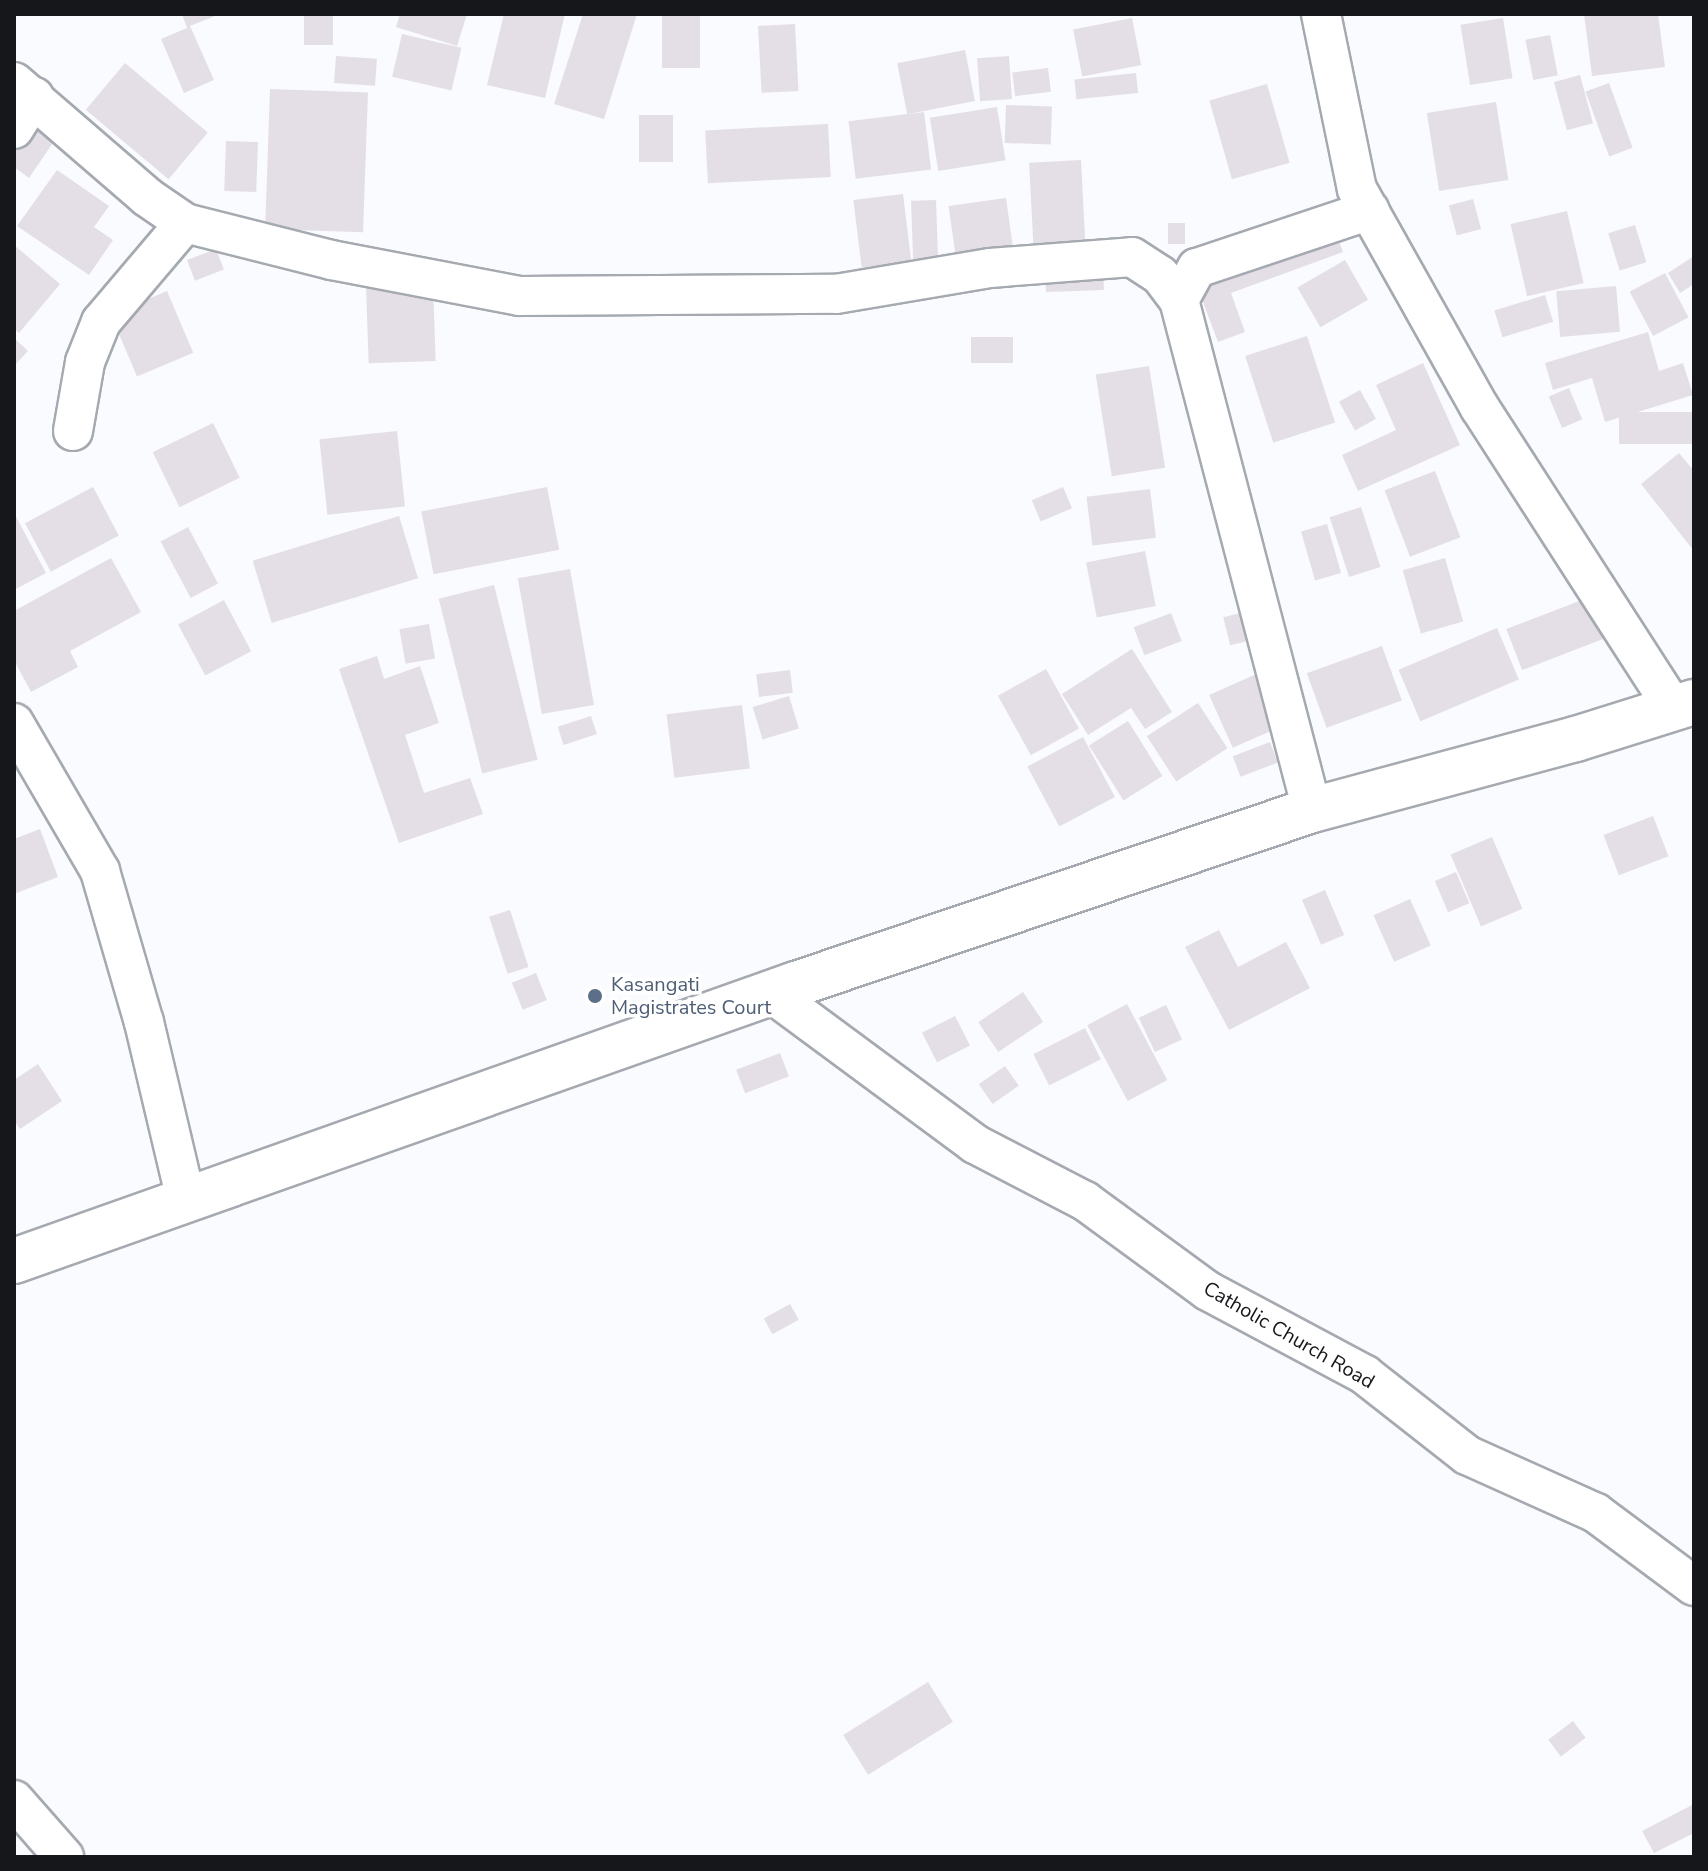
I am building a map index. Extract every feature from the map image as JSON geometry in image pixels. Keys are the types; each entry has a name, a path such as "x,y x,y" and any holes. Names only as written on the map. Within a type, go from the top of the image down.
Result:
{"street":[{"path":"14,1261 771,993 1312,810 1684,706 1480,408 1357,189 1321,14"},
{"path":"14,129 24,90 147,197 185,223 331,260 519,296 836,294 990,268 1132,257 1160,275 1179,300 1312,810"},
{"path":"1179,300 1197,268 1370,210"},
{"path":"73,431 85,362 101,322 185,223"},
{"path":"14,723 100,871 144,1022 186,1199"},
{"name":"Catholic Church Road","path":"771,993 975,1144 1085,1201 1208,1291 1365,1375 1467,1455 1596,1513 1694,1586"},
{"path":"14,1800 64,1857"}],"building":[{"path":"182,14 220,14 190,26 214,80 184,93 161,39 187,28"},
{"path":"304,14 333,14 333,45 304,45"},
{"path":"400,14 467,14 457,46 396,27"},
{"path":"504,14 565,14 545,98 487,85"},
{"path":"583,14 637,14 604,119 554,104"},
{"path":"662,14 700,14 700,68 662,68"},
{"path":"1584,14 1658,14 1665,67 1592,76"},
{"path":"1132,18 1141,65 1082,77 1073,29"},
{"path":"1503,18 1513,78 1470,85 1461,25"},
{"path":"795,24 799,91 762,93 758,26"},
{"path":"402,34 461,48 452,91 392,77"},
{"path":"1550,35 1558,75 1533,80 1525,40"},
{"path":"965,50 975,101 907,114 897,63"},
{"path":"336,56 377,59 375,86 334,83"},
{"path":"1009,56 1012,99 980,101 977,58"},
{"path":"125,63 208,132 169,179 86,110"},
{"path":"1048,68 1051,92 1015,96 1012,72"},
{"path":"1136,73 1138,93 1076,99 1074,79"},
{"path":"1580,75 1593,123 1567,130 1554,82"},
{"path":"1609,83 1633,148 1609,156 1586,92"},
{"path":"1267,84 1290,163 1232,179 1209,101"},
{"path":"270,89 368,92 363,232 265,229"},
{"path":"1496,102 1508,180 1439,191 1427,113"},
{"path":"1006,105 1052,107 1051,145 1005,143"},
{"path":"997,107 1005,160 938,171 930,118"},
{"path":"34,111 61,131 29,178 14,167 14,139"},
{"path":"924,112 931,170 856,179 849,121"},
{"path":"639,115 673,115 673,162 639,162"},
{"path":"828,124 831,177 708,183 705,130"},
{"path":"226,141 258,142 256,192 224,191"},
{"path":"1081,160 1085,241 1033,244 1029,163"},
{"path":"57,170 109,206 94,227 113,240 89,275 17,226"},
{"path":"903,194 911,261 862,268 853,200"},
{"path":"1006,198 1013,247 955,255 949,206"},
{"path":"1473,199 1481,229 1457,235 1449,205"},
{"path":"936,200 938,262 913,263 911,201"},
{"path":"1567,211 1584,283 1527,296 1510,224"},
{"path":"1168,223 1185,223 1185,244 1168,244"},
{"path":"1635,225 1646,262 1620,270 1608,233"},
{"path":"1334,228 1343,252 1231,293 1245,332 1218,342 1195,281"},
{"path":"14,245 60,284 19,333 14,329"},
{"path":"216,249 224,270 195,281 187,260"},
{"path":"1694,256 1694,284 1680,293 1668,273"},
{"path":"1345,260 1368,300 1320,327 1297,288"},
{"path":"1103,263 1104,290 1046,292 1045,265"},
{"path":"1665,273 1688,317 1653,336 1630,292"},
{"path":"433,285 436,361 369,363 366,287"},
{"path":"1616,286 1620,332 1560,337 1556,291"},
{"path":"167,291 193,353 137,377 111,315"},
{"path":"1545,295 1553,322 1503,337 1494,310"},
{"path":"1648,332 1659,371 1683,363 1693,395 1605,422 1592,378 1553,390 1545,363"},
{"path":"1307,336 1335,423 1273,443 1245,356"},
{"path":"971,337 1013,337 1013,363 971,363"},
{"path":"14,338 28,351 14,366"},
{"path":"1423,363 1460,445 1358,491 1342,455 1396,430 1376,385"},
{"path":"1149,366 1165,468 1112,476 1096,374"},
{"path":"1569,388 1582,419 1562,428 1549,397"},
{"path":"1360,390 1376,419 1355,430 1339,402"},
{"path":"1619,412 1694,412 1694,444 1619,444"},
{"path":"213,423 240,478 180,507 153,452"},
{"path":"397,431 405,507 327,515 319,439"},
{"path":"1679,453 1694,471 1694,551 1641,484"},
{"path":"1435,471 1460,537 1410,557 1385,490"},
{"path":"93,487 119,536 51,572 25,523"},
{"path":"547,487 559,550 434,574 421,511"},
{"path":"1063,487 1072,508 1041,521 1032,500"},
{"path":"1150,489 1156,538 1092,545 1086,497"},
{"path":"1361,507 1380,567 1349,577 1330,517"},
{"path":"14,513 46,573 14,590"},
{"path":"399,516 418,578 272,623 253,561"},
{"path":"1327,524 1341,573 1315,580 1301,531"},
{"path":"188,527 218,584 191,598 161,542"},
{"path":"1145,551 1156,606 1097,617 1086,562"},
{"path":"111,558 141,612 70,651 78,667 31,692 14,660 14,611"},
{"path":"1445,558 1463,621 1421,634 1403,570"},
{"path":"570,569 594,705 542,714 518,578"},
{"path":"494,585 538,760 482,773 439,599"},
{"path":"1595,595 1611,636 1522,670 1506,629"},
{"path":"224,600 251,651 205,676 178,624"},
{"path":"1264,607 1271,635 1230,645 1223,617"},
{"path":"1171,613 1182,641 1144,655 1134,627"},
{"path":"429,624 435,658 406,664 399,629"},
{"path":"1497,628 1519,680 1420,721 1399,670"},
{"path":"1382,646 1402,701 1327,728 1307,673"},
{"path":"1132,649 1172,712 1145,729 1131,708 1088,735 1062,694"},
{"path":"377,656 384,679 420,666 439,723 405,735 424,793 470,778 483,814 399,843 339,669"},
{"path":"1274,666 1298,719 1233,748 1209,695"},
{"path":"1046,669 1079,728 1031,755 998,696"},
{"path":"790,670 793,693 759,697 756,674"},
{"path":"789,696 799,729 763,740 753,707"},
{"path":"1198,703 1227,748 1176,782 1147,736"},
{"path":"742,705 750,769 674,778 667,714"},
{"path":"591,716 597,734 564,745 558,727"},
{"path":"1128,721 1162,776 1123,800 1089,745"},
{"path":"1083,737 1115,797 1059,827 1027,767"},
{"path":"1270,742 1278,763 1241,777 1233,756"},
{"path":"1653,816 1668,856 1619,875 1604,835"},
{"path":"40,829 58,877 14,894 14,839"},
{"path":"1492,837 1522,909 1481,926 1451,855"},
{"path":"1456,872 1469,903 1448,912 1435,881"},
{"path":"1325,890 1344,935 1321,945 1302,900"},
{"path":"1410,899 1431,946 1394,962 1373,915"},
{"path":"510,910 529,967 508,974 489,917"},
{"path":"1219,930 1238,967 1286,942 1310,988 1229,1030 1185,947"},
{"path":"536,973 547,1000 523,1010 512,983"},
{"path":"1023,992 1043,1022 998,1052 978,1022"},
{"path":"1127,1004 1167,1080 1128,1101 1087,1025"},
{"path":"1166,1005 1182,1039 1155,1052 1139,1018"},
{"path":"955,1016 970,1045 937,1062 922,1033"},
{"path":"1085,1028 1101,1059 1049,1086 1033,1054"},
{"path":"780,1053 789,1076 745,1093 736,1070"},
{"path":"38,1064 62,1101 20,1129 14,1120 14,1080"},
{"path":"1005,1066 1019,1086 993,1104 979,1084"},
{"path":"790,1304 799,1320 772,1334 764,1319"},
{"path":"928,1682 953,1722 868,1775 843,1735"},
{"path":"1573,1721 1586,1738 1561,1756 1548,1740"},
{"path":"1694,1804 1694,1833 1654,1853 1642,1831"}],"place":[{"name":"Kasangati Magistrates Court","path":"595,996"}]}
